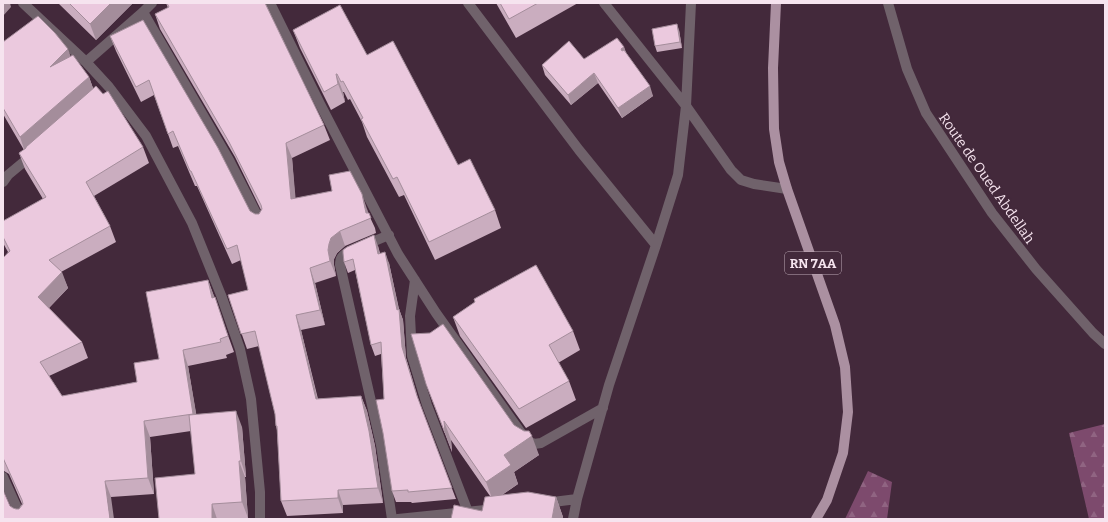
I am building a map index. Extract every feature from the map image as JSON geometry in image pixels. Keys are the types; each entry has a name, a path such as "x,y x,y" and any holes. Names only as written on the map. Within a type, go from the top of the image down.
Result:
{"main road":[{"name":"RN 7AA","path":"776,3 773,68 774,129 779,162 787,190 835,325 845,367 848,412 843,453 827,500 816,519"}],"street":[{"path":"23,3 86,62 106,90 146,136 192,222 222,295 240,349 251,399 260,492 260,519"},
{"path":"86,62 152,3"},
{"path":"270,3 320,104 398,254 436,313 526,440 534,444 541,444 603,408"},
{"path":"468,3 579,150 656,246"},
{"path":"604,3 686,106 731,170 741,180 787,190"},
{"path":"574,519 577,499 609,385 656,246 678,175 686,106 691,3"},
{"name":"Route de Oued Abdellah","path":"888,3 907,69 926,113 992,213 1036,270 1093,333 1105,344"},
{"path":"143,12 229,160 261,223"},
{"path":"5,175 42,146"},
{"path":"389,235 348,252 340,259 340,265 382,445 392,519"},
{"path":"415,280 410,316 412,356 427,405 468,512"},
{"path":"3,477 22,519"},
{"path":"534,504 577,499"},
{"path":"398,519 505,508"}],"green space":[{"path":"1105,424 1105,519 1089,519 1069,433"},
{"path":"868,471 892,482 887,519 845,519"}],"building":[{"path":"69,3 111,3 90,24"},
{"path":"167,3 265,3 324,125 286,143 291,199 332,191 329,175 350,171 362,194 366,213 369,213 371,218 340,231 331,238 328,250 330,261 310,268 320,310 296,315 316,399 361,396 369,431 378,488 338,490 338,498 281,501 277,426 255,331 241,334 228,295 248,290 237,245 227,249 173,131 168,134 149,80 136,87 110,36 143,20 218,148 250,211 255,214 259,214 262,209 261,205 229,142 155,14 169,7"},
{"path":"500,3 538,3 509,19"},
{"path":"340,5 367,55 393,41 458,165 470,159 495,210 429,242 397,177 393,179 361,119 363,118 343,81 341,82 336,74 338,84 324,92 293,30"},
{"path":"38,16 68,49 50,67 73,55 89,77 20,137 3,108 3,42"},
{"path":"677,24 680,42 655,46 652,29"},
{"path":"617,38 624,47 621,49 622,51 624,50 650,86 618,108 594,73 568,95 542,65 569,41 584,59"},
{"path":"96,86 103,94 108,91 143,147 86,182 110,226 49,260 62,272 38,297 82,342 40,362 62,396 137,382 134,363 159,359 146,292 208,280 212,298 215,297 228,336 220,339 221,342 183,350 193,414 144,421 148,478 105,481 110,519 3,519 3,490 10,506 19,509 23,504 3,458 3,258 10,251 3,237 3,221 46,197 19,153"},
{"path":"374,235 378,254 385,252 397,310 399,309 402,347 417,396 452,488 408,492 408,490 392,491 376,400 384,399 381,342 371,345 353,259 344,262 343,253 343,250 347,247"},
{"path":"536,265 573,331 549,345 569,381 519,409 453,317 475,302 474,299"},
{"path":"443,324 514,425 524,431 529,431 532,436 504,455 511,465 486,482 444,421 445,433 426,384 411,334 430,333"},
{"path":"236,411 241,461 239,461 242,502 212,504 212,519 159,519 155,478 195,474 189,415"},
{"path":"528,492 556,497 552,519 451,519 454,505 482,511 485,497"}]}
